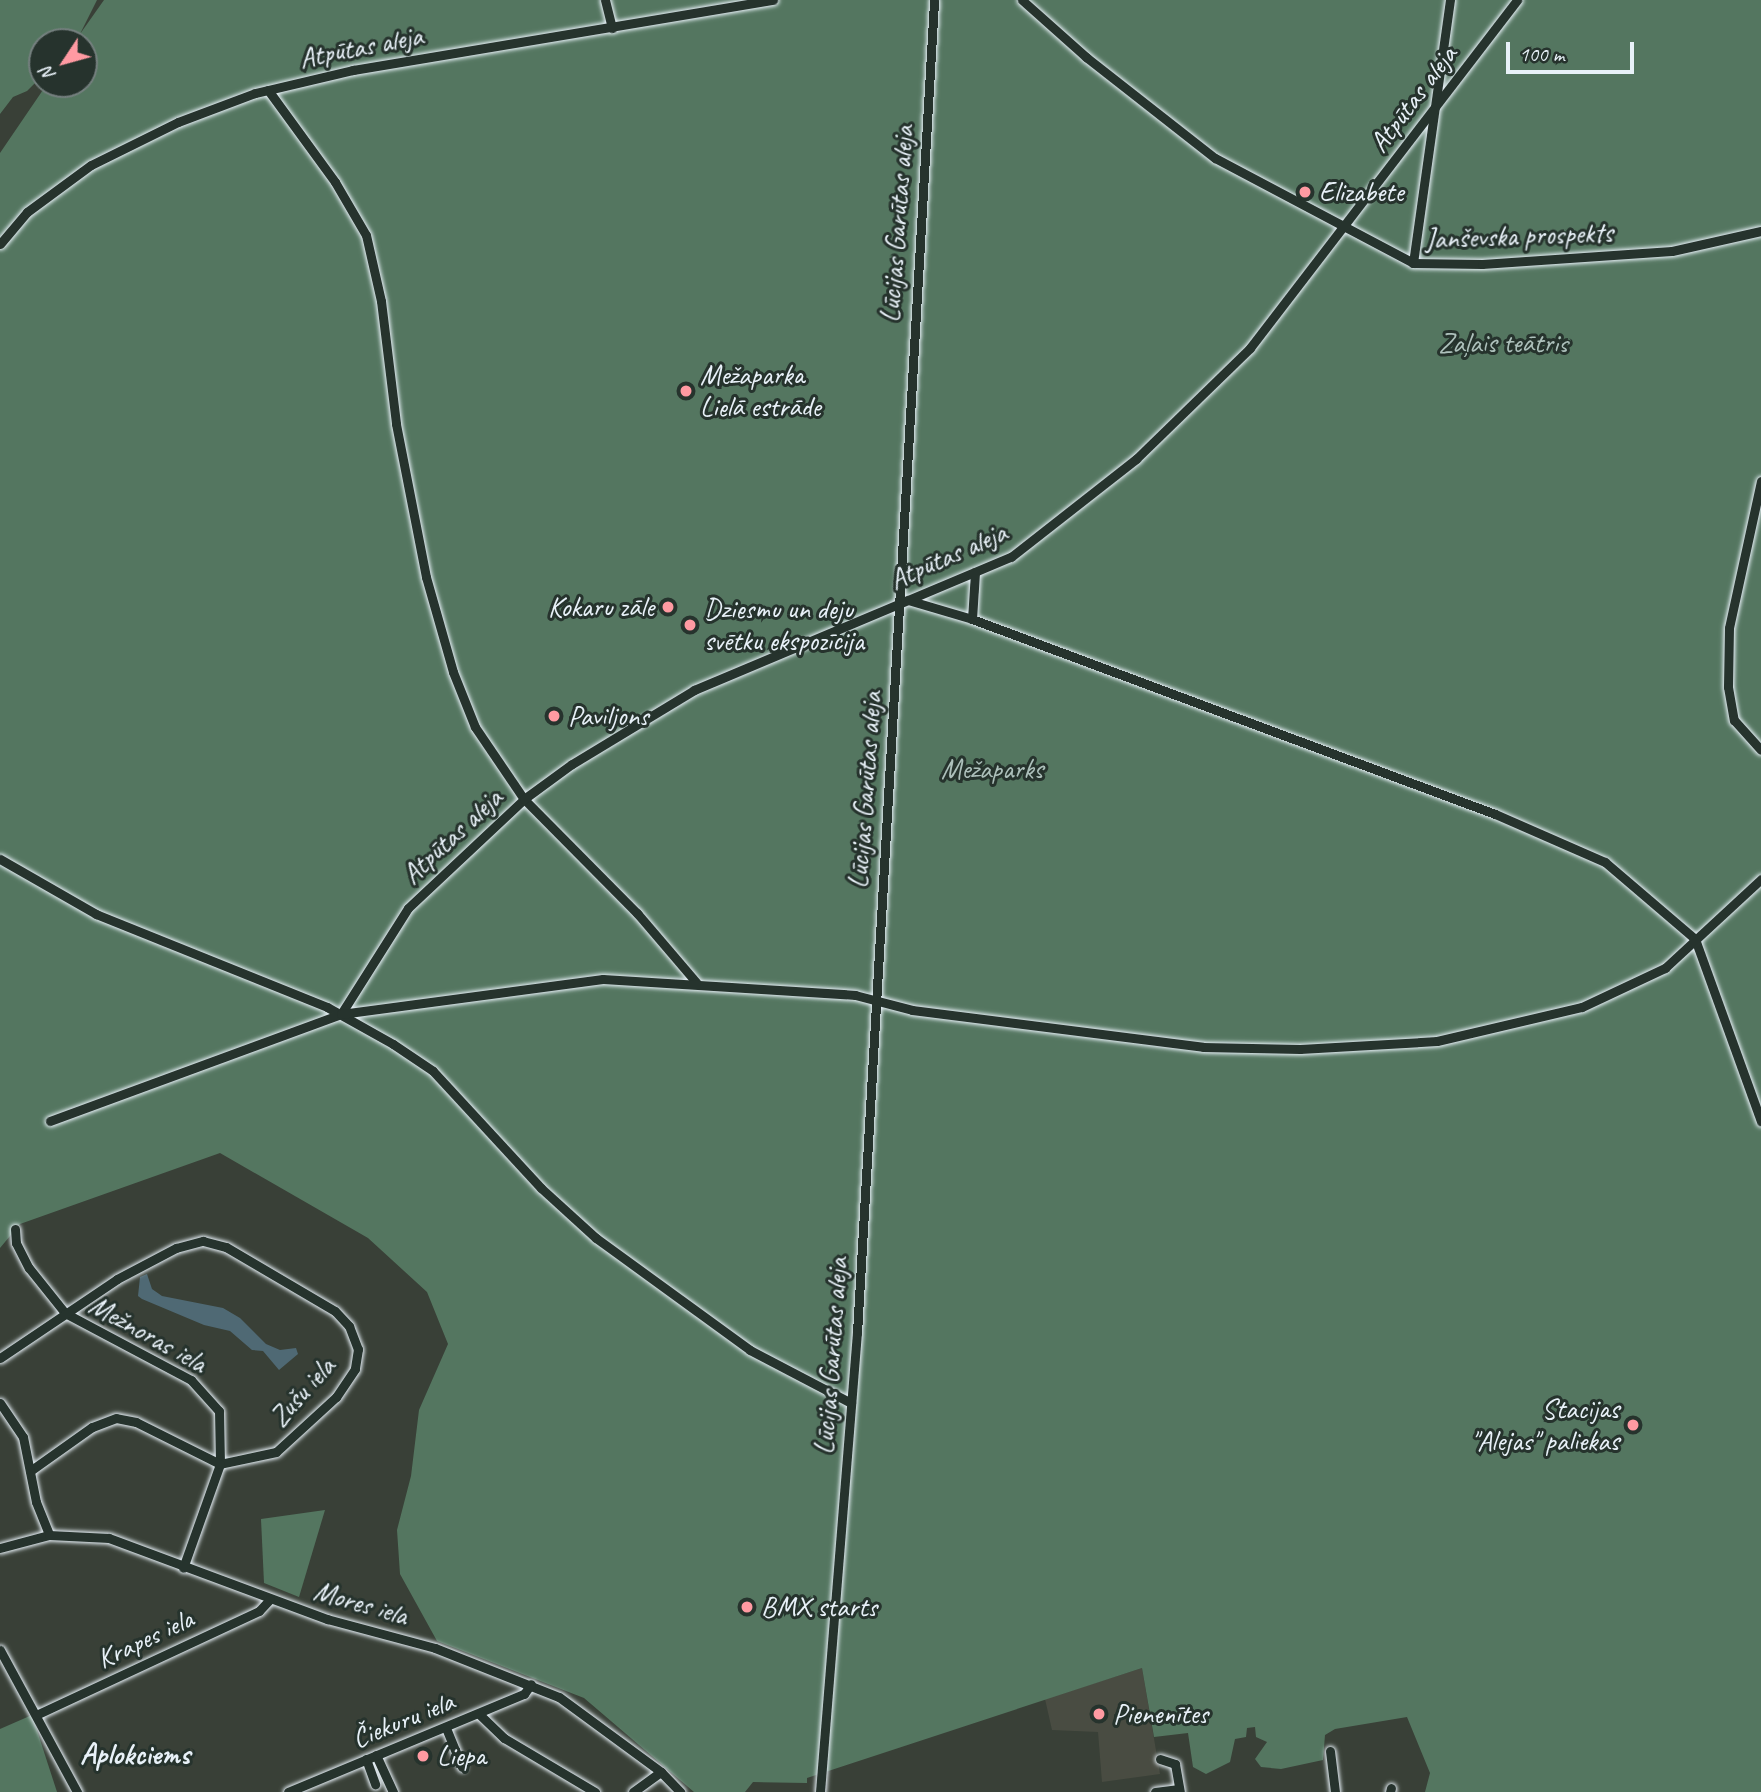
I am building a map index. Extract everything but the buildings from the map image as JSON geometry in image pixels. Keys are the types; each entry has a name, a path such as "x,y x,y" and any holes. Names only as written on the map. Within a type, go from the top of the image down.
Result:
{"street":[{"path":"605,0 612,28"},
{"name":"Atpūtas aleja","path":"0,244 27,212 91,165 178,122 268,90 353,70 773,0"},
{"name":"Lūcijas Garūtas aleja","path":"820,1792 851,1403 875,1000 904,601 934,0"},
{"name":"Janševska prospekts","path":"1022,0 1086,57 1215,158 1343,229 1413,263 1482,264 1672,251 1761,231"},
{"name":"Atpūtas aleja","path":"341,1014 408,908 524,799 645,717 694,690 1011,557 1136,459 1238,361 1343,229 1517,0"},
{"path":"1413,263 1449,4"},
{"path":"1442,64 1465,66"},
{"path":"268,90 335,182 366,235 382,301 405,476 439,629 475,726 524,799 637,913 696,982"},
{"path":"1761,481 1729,628 1728,687 1734,720 1761,750"},
{"path":"972,619 975,572"},
{"path":"904,601 972,619 1557,838 1605,862 1695,939 1761,1121"},
{"path":"0,859 96,914 341,1014 433,1071 541,1188 596,1238 673,1297 750,1350 851,1403"},
{"path":"50,1121 341,1014 603,979 696,982 875,1000 912,1010 1203,1047 1379,1045 1437,1041 1582,1006 1665,968 1761,879"},
{"name":"Mežnoras iela","path":"15,1229 16,1243 29,1268 65,1314 201,1387 219,1411 220,1464 183,1568"},
{"name":"Zušu iela","path":"0,1358 154,1259 203,1241 226,1247 344,1319 359,1356 336,1397 282,1448 220,1464"},
{"path":"0,1403 23,1437 49,1535"},
{"path":"30,1471 92,1427 116,1418 135,1422 220,1464"},
{"name":"Mores iela","path":"0,1548 49,1535 109,1538 270,1599 380,1635 435,1648 558,1697 661,1772 680,1792"},
{"name":"Krapes iela","path":"36,1715 258,1611 270,1599"},
{"path":"0,1650 77,1792"},
{"name":"Čiekuru iela","path":"288,1792 524,1694 531,1684"},
{"path":"479,1714 505,1738 595,1792"},
{"path":"446,1728 462,1767"},
{"path":"1330,1751 1335,1792"},
{"path":"376,1755 393,1792"},
{"path":"366,1759 375,1784"},
{"path":"1155,1792 1179,1791 1174,1762 1160,1759"},
{"path":"633,1792 661,1772"}],"shaded area":[{"name":"Pienenītes","path":"1142,1668 1160,1774 1102,1782 1098,1732 1052,1730 1045,1699"}],"green space":[{"name":"Mežaparks","path":"0,0 97,0 83,28 28,28 28,90 13,97 0,114"},
{"name":"Mežaparks","path":"104,0 1761,0 1761,1792 1425,1792 1430,1773 1407,1717 1335,1729 1325,1735 1323,1760 1281,1769 1261,1767 1255,1759 1267,1742 1256,1737 1255,1727 1247,1728 1246,1737 1235,1739 1230,1762 1206,1774 1193,1767 1188,1733 1154,1737 1142,1668 807,1778 807,1783 753,1782 745,1792 694,1792 584,1698 437,1641 400,1574 397,1530 411,1476 419,1410 448,1344 427,1292 368,1238 220,1153 20,1224 0,1248 0,153 37,98 98,98 98,28 84,28"},
{"path":"325,1510 299,1597 264,1583 261,1519"},
{"path":"32,1715 57,1792 0,1792 0,1729"}],"water":[{"path":"147,1274 152,1289 162,1296 223,1308 240,1318 266,1344 280,1350 296,1348 298,1354 279,1370 263,1351 252,1350 230,1331 204,1325 142,1299 138,1296 140,1277"}],"place":[{"name":"Elizabete","path":"1305,192"},
{"name":"Mežaparka Lielā estrāde","path":"686,391"},
{"name":"Kokaru zāle","path":"668,607"},
{"name":"Dziesmu un deju svētku ekspozīcija","path":"690,625"},
{"name":"Paviljons","path":"554,716"},
{"name":"Stacijas \"Alejas\" paliekas","path":"1633,1425"},
{"name":"BMX starts","path":"747,1607"},
{"name":"Pienenītes","path":"1099,1714"},
{"name":"Liepa","path":"423,1756"}],"district":[{"name":"Aplokciems","path":"135,1754"}],"park label":[{"name":"Zaļais teātris","path":"1503,343"}]}
